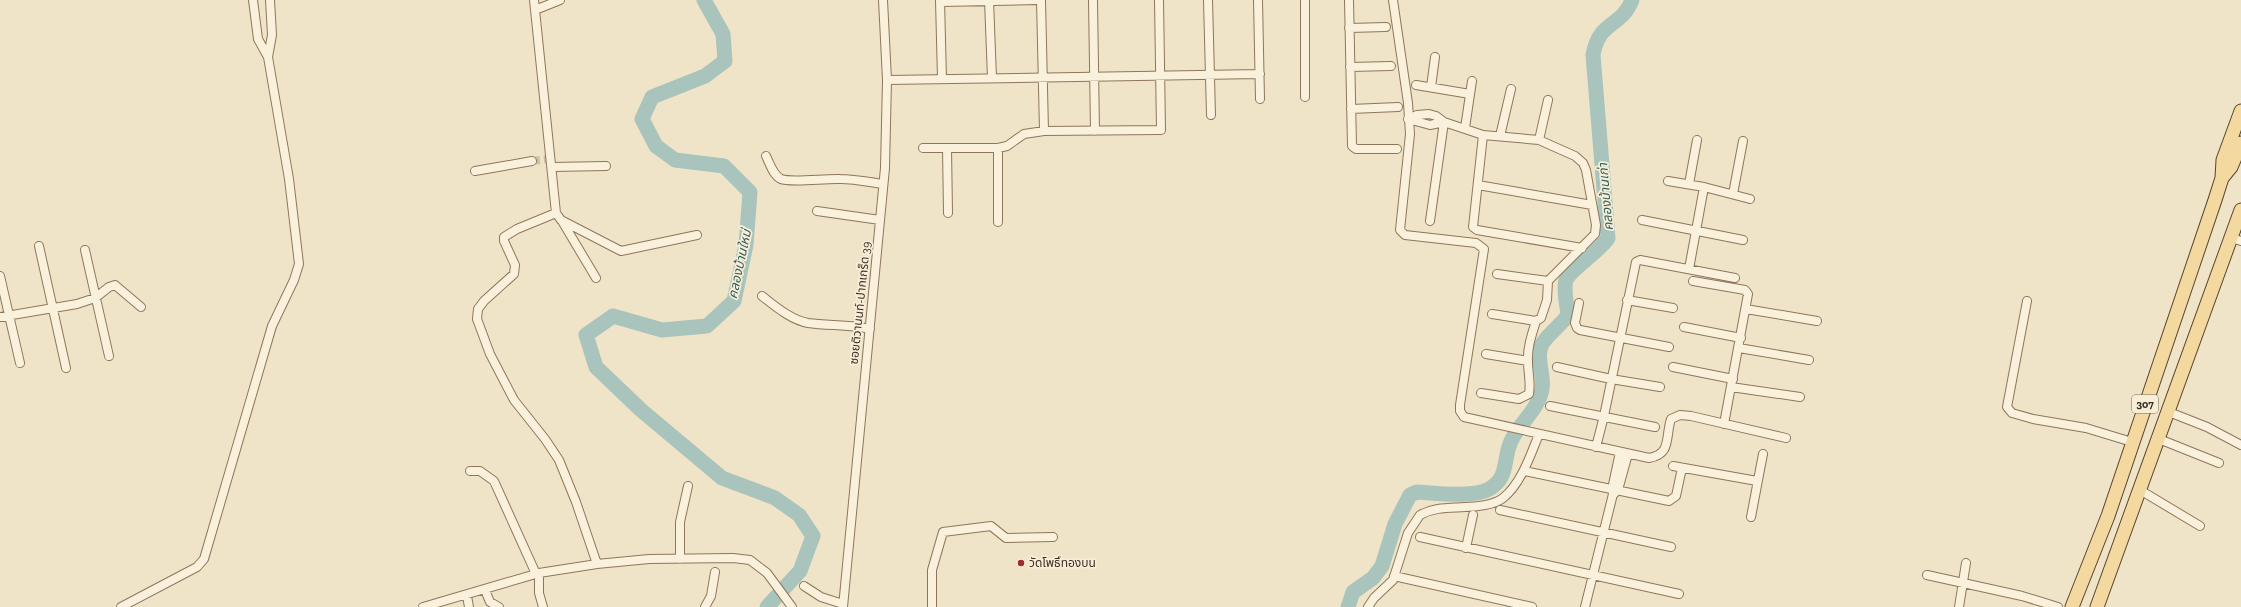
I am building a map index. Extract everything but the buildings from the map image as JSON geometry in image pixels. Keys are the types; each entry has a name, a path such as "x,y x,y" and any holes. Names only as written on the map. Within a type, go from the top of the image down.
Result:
{"main road":[{"name":"307","path":"2072,607 2108,516 2222,178 2223,160 2241,111"},
{"path":"2222,178 2231,167 2241,143"},
{"name":"307","path":"2097,607 2168,412 2236,239 2241,210"}],"street":[{"path":"121,607 197,567 204,559 272,326 294,280 299,264 289,179 268,57 258,39 253,0"},
{"path":"268,57 272,35 270,0"},
{"path":"534,0 556,213 596,278"},
{"path":"535,10 560,0"},
{"name":"ซอยติวานนท์-ปากเกร็ด 39","path":"843,606 870,329 888,118 883,0"},
{"path":"989,0 992,78"},
{"path":"942,79 940,1 1037,0"},
{"path":"1041,0 1044,131"},
{"path":"1093,0 1095,130"},
{"path":"923,148 998,148 1007,146 1024,134 1044,131 1162,130 1159,0"},
{"path":"1208,0 1211,115"},
{"path":"1258,0 1260,99"},
{"path":"1305,0 1305,97"},
{"path":"1349,0 1352,146 1356,150 1398,149"},
{"path":"1393,0 1408,103 1410,147 1400,230 1405,235 1476,243 1484,249 1460,411 1464,417 1649,458 1659,456 1664,451 1670,424 1675,416 1691,416 1786,438"},
{"path":"1349,28 1386,27"},
{"path":"1431,87 1435,57"},
{"path":"1350,67 1391,66"},
{"path":"887,80 1043,77 1161,78 1260,74"},
{"path":"1465,128 1472,81"},
{"path":"1416,85 1470,94"},
{"path":"1500,136 1511,89"},
{"path":"1539,140 1548,100"},
{"path":"1351,109 1398,107"},
{"path":"1408,119 1430,125 1444,122 1483,135 1539,140 1575,156 1583,163 1586,170 1592,205 1595,234 1548,281 1547,300 1541,318 1536,321 1492,314"},
{"path":"1430,221 1444,122"},
{"path":"1483,135 1478,185 1472,223 1473,227 1477,230 1582,248"},
{"path":"1689,184 1697,140"},
{"path":"1733,194 1743,141"},
{"path":"947,148 948,213"},
{"path":"998,148 998,222"},
{"path":"766,156 775,174 782,179 791,181 807,179 842,179 883,184"},
{"path":"475,171 532,160"},
{"path":"550,162 606,166"},
{"path":"1668,180 1750,198"},
{"path":"1478,185 1592,205"},
{"path":"1689,269 1704,187"},
{"path":"817,211 880,220"},
{"path":"556,213 517,229 504,237 515,265 514,274 484,301 478,309 477,319 490,354 514,400 545,439 559,460 576,502 597,564"},
{"path":"561,220 621,251 697,235"},
{"path":"1642,220 1743,240"},
{"path":"39,246 66,368"},
{"path":"85,250 109,356"},
{"path":"1596,447 1604,416 1636,262 1640,260 1735,278"},
{"path":"1497,274 1548,281"},
{"path":"0,276 20,363"},
{"path":"1694,281 1745,290 1748,294 1724,424"},
{"path":"0,316 9,316 76,304 95,298 109,287 115,285 141,308"},
{"path":"762,296 776,308 807,323 851,325 870,329"},
{"path":"1627,300 1673,308"},
{"path":"2028,301 2007,407 2009,410 2012,413 2033,419 2086,428 2132,442"},
{"path":"1579,303 1575,323 1577,328 1619,338 1669,347"},
{"path":"1746,309 1817,321"},
{"path":"1481,393 1519,399 1524,398 1529,394 1531,382 1528,361 1530,341 1536,321"},
{"path":"1684,327 1741,338"},
{"path":"1739,348 1809,360"},
{"path":"1486,354 1528,361"},
{"path":"1557,367 1611,379 1660,387"},
{"path":"1673,368 1732,383 1800,397"},
{"path":"1550,406 1655,427"},
{"path":"2168,412 2206,427 2241,445"},
{"path":"1368,607 1394,576 1408,533 1420,515 1427,511 1441,508 1470,507 1490,503 1503,498 1524,471 1537,434"},
{"path":"2159,439 2219,463"},
{"path":"1585,607 1624,453"},
{"path":"1751,517 1763,454"},
{"path":"1673,466 1757,481"},
{"path":"1524,471 1614,491 1669,501 1676,496 1682,468"},
{"path":"470,471 480,471 494,481 538,574 539,593 543,607"},
{"path":"680,559 682,509 688,486"},
{"path":"2140,490 2200,526"},
{"path":"1500,510 1671,547"},
{"path":"1466,548 1473,515"},
{"path":"932,607 932,570 943,532 991,526 1006,538 1054,537"},
{"path":"1420,537 1679,594"},
{"path":"423,607 467,596 538,574 597,564 649,559 680,559 714,566 750,560 767,573 792,607"},
{"path":"1959,607 1966,563"},
{"path":"705,607 711,596 714,566"},
{"path":"1927,575 2022,596 2058,607"},
{"path":"1394,576 1532,607"},
{"path":"804,586 821,597 843,606"},
{"path":"485,590 490,602 499,607"},
{"path":"467,596 469,607"}],"waterway":[{"name":"คลองบ้านใหม่","path":"704,0 723,34 725,61 705,76 652,97 642,119 656,146 675,160 724,166 750,192 746,245 734,301 707,326 662,330 613,316 586,335 596,367 641,410 722,478 775,498 799,515 813,536 800,571 767,607"},
{"name":"คลองบ้านเก่า","path":"1348,607 1353,592 1373,578 1382,566 1395,524 1410,495 1417,492 1454,494 1474,493 1482,492 1495,485 1499,481 1503,472 1508,450 1515,434 1540,398 1543,384 1539,355 1540,349 1545,340 1568,315 1565,293 1566,280 1573,271 1599,249 1608,238 1593,55 1600,36 1622,15 1632,0"}],"tunnel":[{"path":"532,161 547,159"}],"place":[{"name":"วัดโพธิ์ทองบน","path":"1021,563"}]}
